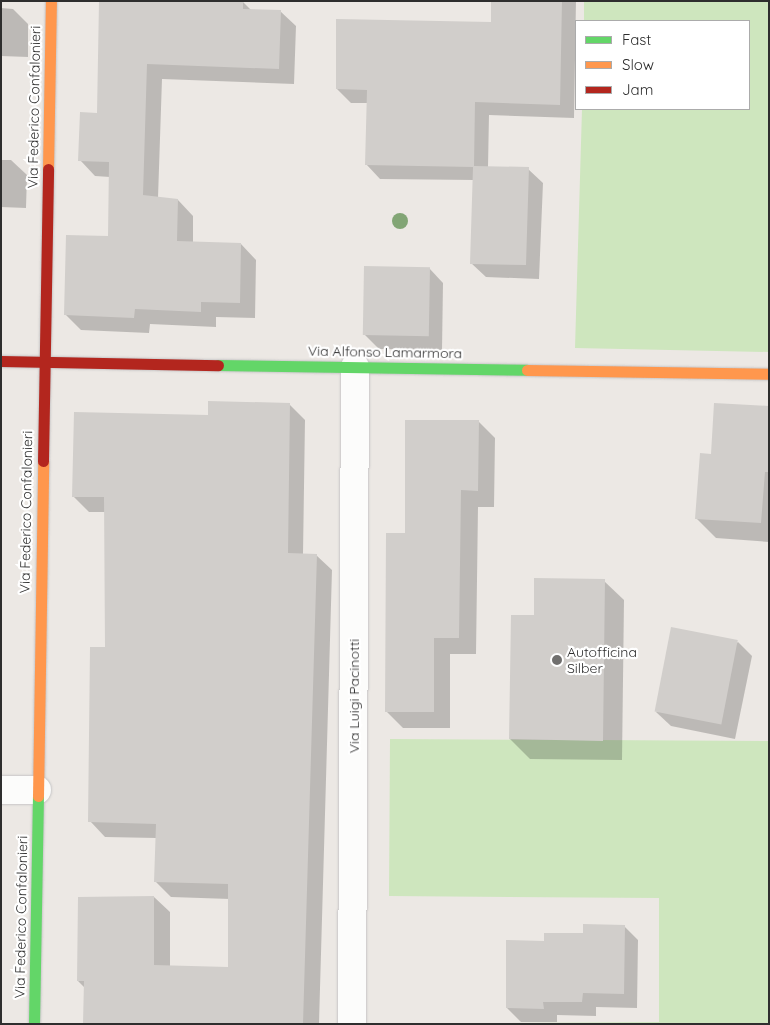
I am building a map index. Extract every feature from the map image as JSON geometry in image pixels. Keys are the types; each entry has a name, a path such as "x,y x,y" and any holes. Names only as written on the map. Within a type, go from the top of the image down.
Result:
{"street":[{"name":"Via Federico Confalonieri","path":"34,1024 43,362 51,1"},
{"name":"Via Alfonso Lamarmora","path":"1,362 769,374"},
{"name":"Via Luigi Pacinotti","path":"352,1024 355,367"},
{"path":"1,790 37,790"}],"green space":[{"path":"584,1 769,1 769,352 575,348 582,110 750,110 750,20 584,20"},
{"path":"390,739 769,741 769,1024 386,1024 659,1022 659,898 389,896"}],"building":[{"path":"99,1 243,1 243,9 281,10 279,69 147,64 143,195 178,199 177,241 241,243 240,303 201,302 201,312 135,309 134,318 64,315 66,235 108,236 109,162 78,161 80,112 97,113"},
{"path":"491,1 562,1 560,105 475,102 474,166 529,167 526,265 470,264 473,167 365,165 367,90 336,89 336,19 491,22"},
{"path":"364,266 430,267 429,336 363,335"},
{"path":"208,401 290,403 288,553 317,554 303,1024 83,1024 84,981 77,981 78,897 154,896 154,965 228,967 228,884 154,882 156,824 88,822 90,647 105,647 104,497 72,497 74,412 208,415"},
{"path":"714,403 769,406 769,472 765,472 761,523 695,519 700,453 711,454"},
{"path":"405,420 479,420 478,491 461,490 459,638 434,638 434,712 385,712 386,533 405,533"},
{"name":"Autofficina Silber","path":"534,578 605,579 603,741 509,739 511,615 534,615"},
{"path":"671,627 738,640 721,724 655,711"},
{"path":"583,924 625,925 624,994 583,993 582,1002 543,1002 544,1009 506,1008 506,940 544,941 544,933 583,933"}],"traffic: fast":[{"path":"218,365 527,370"},
{"path":"34,1024 38,796"}],"traffic: slow":[{"path":"48,169 51,1"},
{"path":"527,370 769,374"},
{"path":"38,796 43,461"}],"traffic: jam":[{"path":"43,461 48,169"},
{"path":"1,361 218,365"}],"place":[{"name":"Autofficina Silber","path":"557,660"}]}
